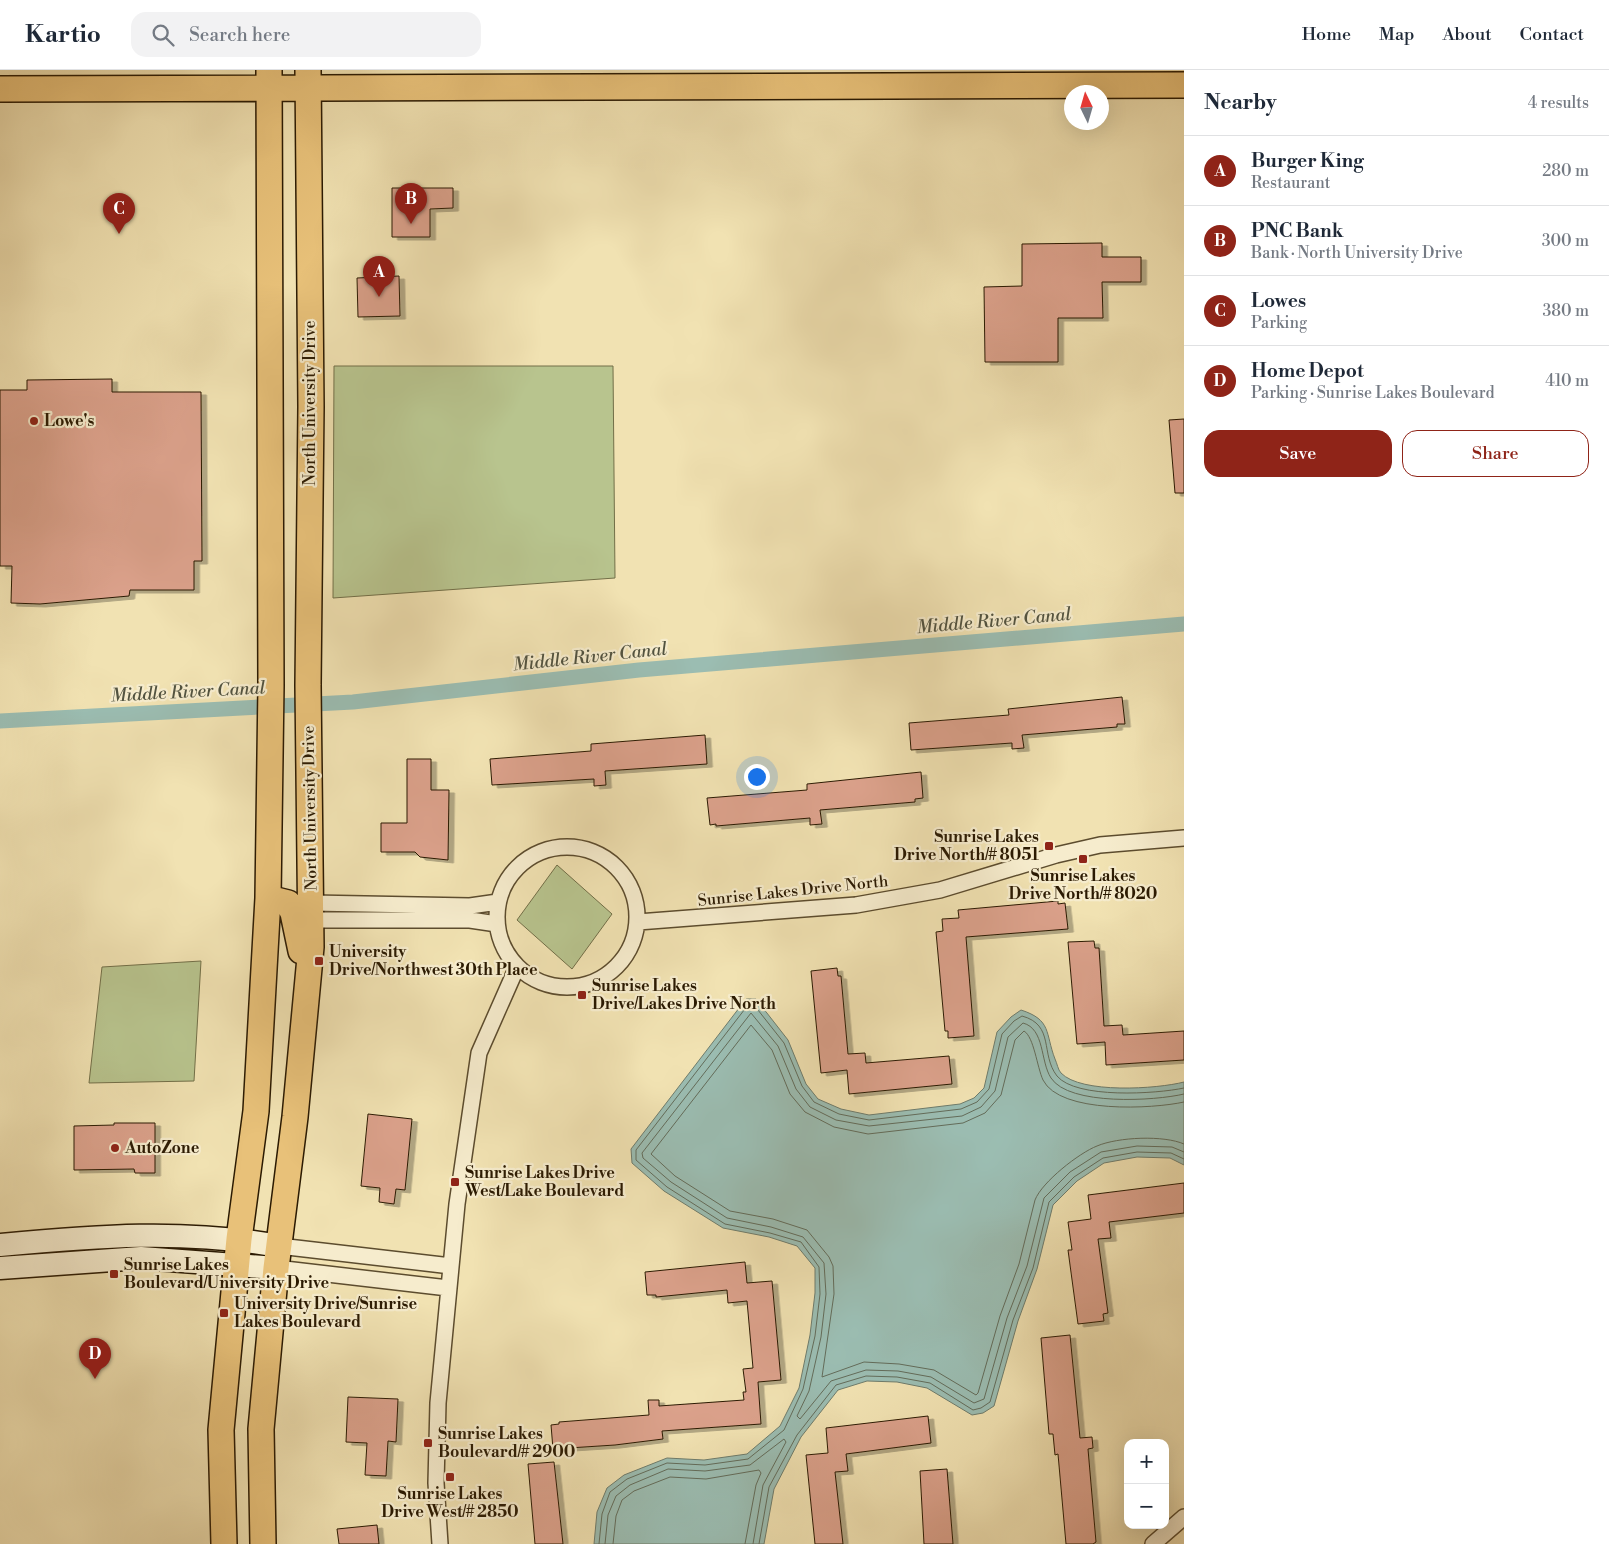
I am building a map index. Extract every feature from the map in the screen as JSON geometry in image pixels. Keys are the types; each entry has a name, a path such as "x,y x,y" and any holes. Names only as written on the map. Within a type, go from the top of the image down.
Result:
{"main road":[{"path":"0,89 269,78 1147,77 1184,85"},
{"path":"224,1544 221,1430 236,1264 256,1111 268,898 271,736 269,78"},
{"name":"North University Drive","path":"264,1544 260,1443 277,1257 308,987 312,911 308,685 311,407 308,78"},
{"path":"268,898 288,903 293,913 308,987"},
{"path":"222,1450 237,1495 240,1544"}],"street":[{"name":"Sunrise Lakes Drive North","path":"638,922 856,905 940,890 1056,855 1100,845 1184,838"},
{"path":"560,848 578,848 595,852 610,861 622,873 632,888 637,905 638,922 633,942 623,960 608,975 589,984 570,988 551,986 532,978 517,966 504,947 497,924 498,902 504,886 514,871 527,860 543,852 560,848"},
{"path":"312,911 470,906 498,902"},
{"path":"312,911 470,920 497,924"},
{"path":"440,1544 436,1483 438,1403 457,1204 479,1053 517,966"},
{"path":"0,1245 138,1234 239,1239 277,1257 448,1288"},
{"path":"0,1268 141,1258 236,1264 277,1257 450,1266"},
{"path":"1160,1542 1184,1517"}],"green space":[{"path":"334,366 613,366 615,578 333,598"},
{"path":"557,865 612,914 572,969 517,920"},
{"path":"201,961 194,1081 89,1083 102,967"}],"water":[{"path":"746,999 756,999 788,1040 806,1084 818,1099 841,1109 869,1115 960,1104 974,1098 984,1088 997,1032 1011,1017 1021,1010 1038,1018 1043,1023 1059,1070 1071,1080 1102,1087 1120,1088 1138,1088 1184,1082 1184,1165 1170,1158 1137,1157 1104,1163 1077,1181 1053,1205 1037,1269 1018,1321 994,1406 983,1413 972,1415 927,1388 897,1382 867,1381 838,1390 801,1437 774,1489 764,1544 594,1544 597,1512 607,1488 624,1475 667,1458 704,1460 747,1454 780,1426 799,1388 810,1335 815,1293 815,1268 797,1246 769,1237 723,1228 664,1191 632,1163 631,1149"}],"building":[{"path":"392,188 453,188 453,208 430,209 430,237 392,237"},
{"path":"1102,243 1102,257 1141,257 1141,282 1102,282 1103,318 1058,318 1058,362 985,362 984,287 1022,286 1022,244"},
{"path":"399,276 400,316 358,317 357,278"},
{"path":"112,379 112,392 201,392 202,561 194,561 194,590 130,590 129,596 40,604 11,603 12,566 0,566 0,390 27,390 27,380"},
{"path":"1184,419 1184,493 1175,493 1169,420"},
{"path":"1122,697 1125,724 1117,724 1117,727 1022,735 1024,748 1012,749 1012,743 911,750 909,723 1009,715 1008,709"},
{"path":"705,735 707,764 605,771 606,785 594,786 594,779 492,785 490,759 591,751 591,744"},
{"path":"407,759 431,759 431,790 449,790 448,860 420,857 415,852 381,852 381,823 407,823"},
{"path":"921,772 923,798 915,799 915,802 820,810 822,824 810,825 810,818 710,825 707,798 807,790 807,784"},
{"path":"1058,901 1058,904 1065,903 1068,929 966,937 974,1036 948,1038 948,1031 945,1031 936,932 943,931 942,919 959,918 958,910"},
{"path":"1094,941 1095,948 1099,948 1104,1026 1122,1025 1123,1035 1184,1031 1184,1060 1106,1065 1105,1042 1077,1044 1068,942"},
{"path":"837,968 838,976 841,976 848,1054 865,1053 866,1063 949,1056 952,1084 849,1094 847,1070 821,1073 811,971"},
{"path":"368,1114 412,1119 405,1190 396,1189 394,1204 379,1202 380,1188 361,1186"},
{"name":"AutoZone","path":"114,1123 155,1123 155,1173 135,1173 134,1169 74,1170 74,1126 114,1125"},
{"path":"1184,1183 1184,1213 1109,1222 1111,1238 1098,1239 1108,1313 1103,1314 1104,1321 1078,1324 1068,1250 1072,1250 1068,1222 1091,1219 1088,1195"},
{"path":"745,1262 747,1283 772,1281 781,1380 758,1382 761,1424 662,1431 663,1439 615,1445 553,1449 551,1425 559,1424 559,1422 649,1415 648,1400 659,1400 659,1406 744,1400 743,1392 746,1392 743,1369 753,1368 747,1301 728,1303 727,1290 656,1297 656,1295 647,1295 645,1272"},
{"path":"1070,1335 1080,1438 1092,1437 1093,1448 1088,1449 1096,1542 1093,1544 1066,1544 1058,1454 1055,1455 1053,1434 1049,1434 1041,1338"},
{"path":"348,1397 398,1399 396,1442 388,1441 386,1476 365,1475 367,1443 346,1442"},
{"path":"928,1416 931,1443 846,1454 848,1471 835,1472 843,1544 815,1544 806,1455 828,1453 826,1428"},
{"path":"554,1462 563,1544 535,1544 528,1464"},
{"path":"947,1469 953,1544 924,1544 920,1471"},
{"path":"377,1525 379,1544 339,1544 337,1529"}],"waterway":[{"name":"Middle River Canal","path":"0,721 353,702 639,670 1184,624"}],"place":[{"name":"PNC Bank","path":"411,224"},
{"name":"Lowes","path":"119,234"},
{"name":"Burger King","path":"379,297"},
{"name":"Lowe's","path":"34,421"},
{"name":"Sunrise Lakes Drive North/# 8051","path":"1049,846"},
{"name":"Sunrise Lakes Drive North/# 8020","path":"1083,859"},
{"name":"University Drive/Northwest 30th Place","path":"319,961"},
{"name":"Sunrise Lakes Drive/Lakes Drive North","path":"582,995"},
{"name":"AutoZone","path":"115,1148"},
{"name":"Sunrise Lakes Drive West/Lake Boulevard","path":"455,1182"},
{"name":"Sunrise Lakes Boulevard/University Drive","path":"114,1274"},
{"name":"University Drive/Sunrise Lakes Boulevard","path":"224,1313"},
{"name":"Home Depot","path":"95,1379"},
{"name":"Sunrise Lakes Boulevard/# 2900","path":"428,1443"},
{"name":"Sunrise Lakes Drive West/# 2850","path":"450,1477"}]}
